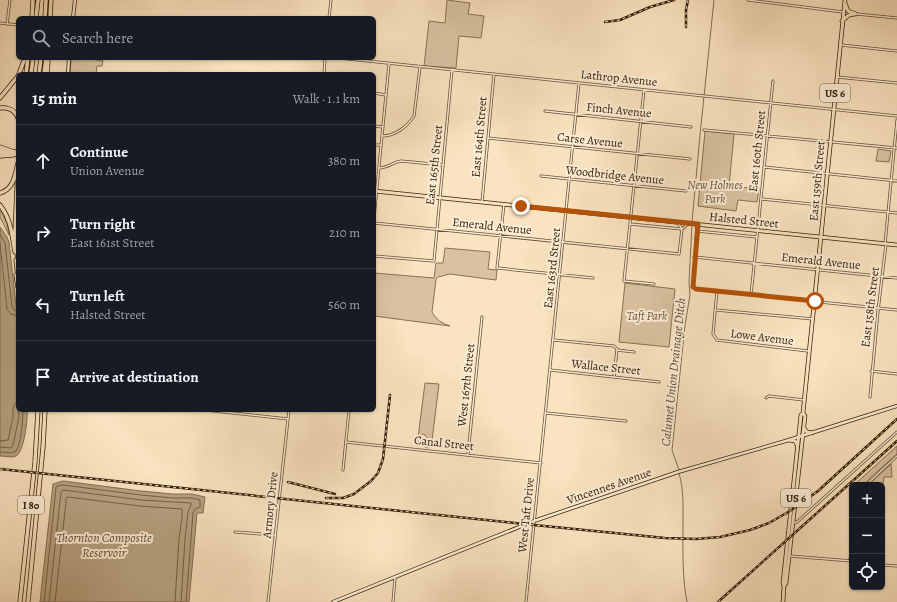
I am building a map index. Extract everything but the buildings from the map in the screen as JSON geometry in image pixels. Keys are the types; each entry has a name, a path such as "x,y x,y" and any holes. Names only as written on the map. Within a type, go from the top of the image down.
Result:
{"highway":[{"path":"36,16 38,0"},
{"path":"44,16 46,0"},
{"path":"50,16 51,0"},
{"path":"31,16 33,2"},
{"path":"20,72 26,60"},
{"path":"26,72 27,60"},
{"path":"31,72 33,60"},
{"path":"39,72 41,60"},
{"path":"46,72 47,60"},
{"path":"0,98 16,79"},
{"path":"0,108 11,109 16,115"},
{"path":"0,147 16,154"},
{"path":"0,153 16,154"},
{"path":"0,193 8,189 12,184 16,170"},
{"path":"0,204 9,219 16,272"},
{"path":"16,204 16,236"},
{"path":"12,240 16,264"},
{"name":"I 80","path":"20,601 38,427 37,412"},
{"name":"I 80","path":"28,601 43,447 45,412"}],"main road":[{"name":"East 159th Street","path":"804,400 845,0"},
{"path":"845,0 848,11 856,14"},
{"path":"842,21 849,15 856,14"},
{"name":"Halsted Street","path":"376,191 897,245"},
{"name":"US 6","path":"782,602 798,446 803,428 804,400"},
{"name":"US 6","path":"784,586 786,583 790,556 801,415 803,413"},
{"path":"803,428 807,432 812,433"},
{"path":"789,440 795,441 798,446"}],"street":[{"path":"7,24 10,0"},
{"path":"73,16 75,0"},
{"path":"329,16 331,0"},
{"path":"748,0 844,12"},
{"path":"856,14 897,18"},
{"path":"0,23 16,25"},
{"path":"840,45 897,51"},
{"path":"68,60 68,72"},
{"path":"324,72 325,60"},
{"name":"Lathrop Avenue","path":"356,60 897,116"},
{"path":"376,185 389,64"},
{"path":"382,136 390,136 401,130 412,120 414,116 420,67"},
{"name":"East 165th Street","path":"376,256 434,261 452,70"},
{"name":"East 164th Street","path":"482,202 494,74"},
{"path":"837,77 897,84"},
{"name":"East 160th Street","path":"751,295 773,81"},
{"name":"East 163rd Street","path":"544,431 580,83"},
{"path":"644,90 624,281 654,284"},
{"path":"376,94 386,94"},
{"name":"Finch Avenue","path":"545,112 691,127"},
{"name":"East 158th Street","path":"870,397 871,371 891,180 896,148 897,120"},
{"path":"376,126 382,127"},
{"path":"704,130 896,148"},
{"name":"Carse Avenue","path":"488,138 690,159"},
{"path":"376,146 381,145"},
{"path":"379,168 384,168 396,161 444,165"},
{"path":"764,167 897,181"},
{"name":"Woodbridge Avenue","path":"541,176 686,191"},
{"path":"761,199 897,213"},
{"path":"504,204 497,268 593,278"},
{"path":"677,222 682,229"},
{"name":"Emerald Avenue","path":"376,223 679,254 682,229"},
{"path":"682,229 688,223"},
{"path":"630,224 682,229"},
{"path":"698,224 694,257 693,287 696,289 897,310"},
{"name":"Halsted Street","path":"697,231 757,237"},
{"name":"Emerald Avenue","path":"694,257 897,278"},
{"path":"717,292 716,310 813,319"},
{"name":"Lowe Avenue","path":"716,310 713,332 714,338 719,340 809,351"},
{"name":"West 167th Street","path":"468,455 482,317"},
{"path":"554,340 614,346 617,350 634,352"},
{"path":"614,377 617,350"},
{"name":"Wallace Street","path":"550,370 659,382"},
{"path":"871,371 897,374"},
{"path":"766,398 769,396 804,400"},
{"name":"Vincennes Avenue","path":"333,602 534,521 679,471 789,440 897,406"},
{"path":"223,412 288,419"},
{"name":"Armory Drive","path":"268,602 289,412"},
{"path":"343,470 349,412"},
{"path":"546,413 626,421"},
{"name":"West Taft Drive","path":"526,602 544,431"},
{"path":"793,523 797,522 897,432"},
{"name":"Canal Street","path":"346,442 541,463"},
{"path":"869,482 897,456"},
{"path":"236,532 276,535"},
{"path":"786,556 849,561"},
{"path":"885,565 897,566"},
{"path":"393,602 395,577"}],"green space":[{"path":"447,0 470,3 468,14 484,16 481,38 459,36 456,68 424,66 429,21 445,23"},
{"path":"71,60 103,61 102,66 97,66 96,72 70,72"},
{"name":"New Holmes Park","path":"705,131 734,134 729,186 759,189 757,202 738,200 736,211 698,206"},
{"path":"878,149 891,151 889,162 876,161"},
{"path":"0,208 7,224 9,235 0,217"},
{"path":"445,248 490,252 488,269 497,270 496,280 450,274 438,277 436,279 432,312 440,321 450,326 376,316 376,273 434,278 436,263 443,263"},
{"name":"Taft Park","path":"625,283 675,289 669,347 619,342"},
{"path":"425,383 439,384 432,441 428,448 422,444 427,438 423,434 419,445 417,446"},
{"path":"897,446 897,454 867,482 857,482"},
{"path":"891,464 892,477 884,477 883,482 871,482"}],"water":[{"path":"0,227 9,242 16,305 16,412 27,412 27,420 23,442 19,453 13,457 0,456"},
{"name":"Thornton Composite Reservoir","path":"63,481 141,491 192,494 205,497 203,513 197,513 189,602 40,602 53,484"}],"waterway":[{"name":"Calumet Union Drainage Ditch","path":"692,222 714,0"},
{"name":"Calumet Union Drainage Ditch","path":"679,470 672,450 685,325 690,295 689,282 692,225"},
{"name":"Calumet Union Drainage Ditch","path":"679,473 683,499 683,564 687,602"}],"railway":[{"path":"605,22 620,20 650,7 674,0"},
{"path":"686,27 686,10 688,0"},
{"path":"326,498 343,498 354,494 371,481 378,473 383,459 390,395"},
{"path":"0,469 534,525 665,538 696,539 720,537 750,530 769,523 790,511 818,491 897,419"},
{"path":"718,602 897,441"},
{"path":"288,482 335,494"}],"route":[{"path":"521,206 698,224 694,257 693,287 696,289 815,301"}]}
